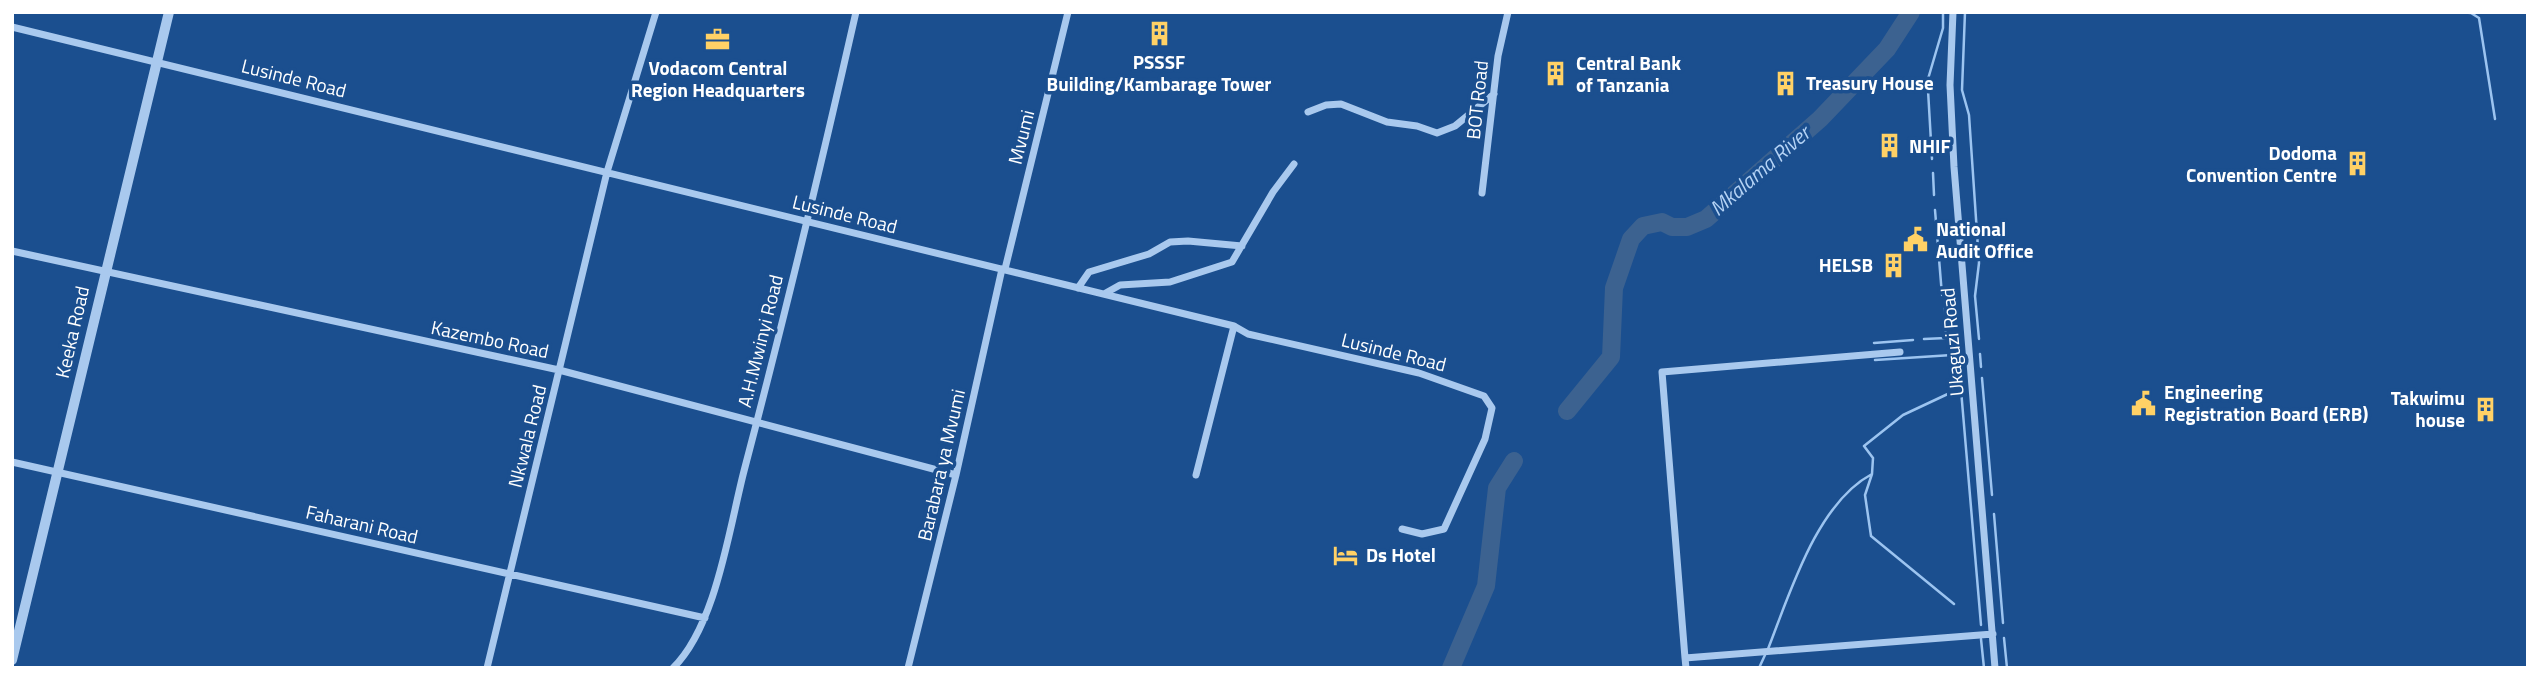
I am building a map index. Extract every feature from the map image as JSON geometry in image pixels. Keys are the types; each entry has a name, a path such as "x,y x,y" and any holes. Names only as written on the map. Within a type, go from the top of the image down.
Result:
{"street":[{"name":"Keeka Road","path":"12,660 169,12"},
{"name":"Nkwala Road","path":"487,668 607,172 656,12"},
{"name":"A.H.Mwinyi Road","path":"673,668 686,655 705,618 756,424 856,12"},
{"name":"Mvumi","path":"1003,269 1068,12"},
{"name":"BOT Road","path":"1482,193 1498,56 1508,12"},
{"name":"Ukaguzi Road","path":"1953,12 1950,85 1955,179 1995,668"},
{"name":"Lusinde Road","path":"12,27 1234,326 1248,334 1419,373 1484,396 1492,408 1485,439 1444,529 1422,534 1402,529"},
{"path":"1308,112 1326,105 1341,104 1387,122 1417,126 1437,133 1455,126 1494,94"},
{"path":"1104,294 1120,285 1170,282 1226,266 1242,246 1294,164"},
{"path":"1078,288 1089,272 1149,254 1170,243 1188,241 1242,246"},
{"name":"Kazembo Road","path":"12,251 559,370 956,475"},
{"name":"Barabara ya Mvumi","path":"908,668 1003,269"},
{"path":"1196,475 1234,326"},
{"path":"1686,668 1662,372 1900,352"},
{"name":"Faharani Road","path":"12,462 705,618"},
{"path":"1685,658 1993,634"}],"waterway":[{"name":"Mkalama River","path":"1567,411 1611,357 1614,288 1631,239 1643,226 1662,222 1672,227 1687,227 1706,219 1820,119 1887,49 1911,12"},
{"path":"1928,79 1943,28 1943,12"},
{"path":"1965,12 1962,90 1969,115 1979,263 1975,296 1979,339"},
{"path":"2459,12 2471,13 2479,18 2495,119"},
{"path":"1928,90 1932,159"},
{"path":"1933,173 1934,195"},
{"path":"1935,210 1942,295"},
{"path":"1924,339 1946,338 1945,308"},
{"path":"1874,343 1913,340"},
{"path":"1980,354 1981,367"},
{"path":"1875,360 1952,355"},
{"path":"1768,649 1796,577 1821,527 1853,488 1872,474 1873,458 1864,446 1903,415 1952,392 1952,355"},
{"path":"1953,358 1960,378 1981,625"},
{"path":"1982,378 1992,495"},
{"name":"Mkalama River","path":"1451,668 1486,586 1497,488 1514,461"},
{"path":"1872,474 1865,495 1871,536 1954,604"},
{"path":"1994,514 2003,623"},
{"path":"2004,638 2007,668"},
{"path":"1981,639 1984,668"},
{"path":"1759,668 1765,655"}],"place":[{"name":"PSSSF Building/Kambarage Tower","path":"1159,34"},
{"name":"Vodacom Central Region Headquarters","path":"718,40"},
{"name":"Central Bank of Tanzania","path":"1556,74"},
{"name":"Treasury House","path":"1786,83"},
{"name":"NHIF","path":"1889,146"},
{"name":"Dodoma Convention Centre","path":"2357,164"},
{"name":"National Audit Office","path":"1916,240"},
{"name":"HELSB","path":"1893,265"},
{"name":"Engineering Registration Board (ERB)","path":"2144,403"},
{"name":"Takwimu house","path":"2485,409"},
{"name":"Ds Hotel","path":"1346,555"}]}
